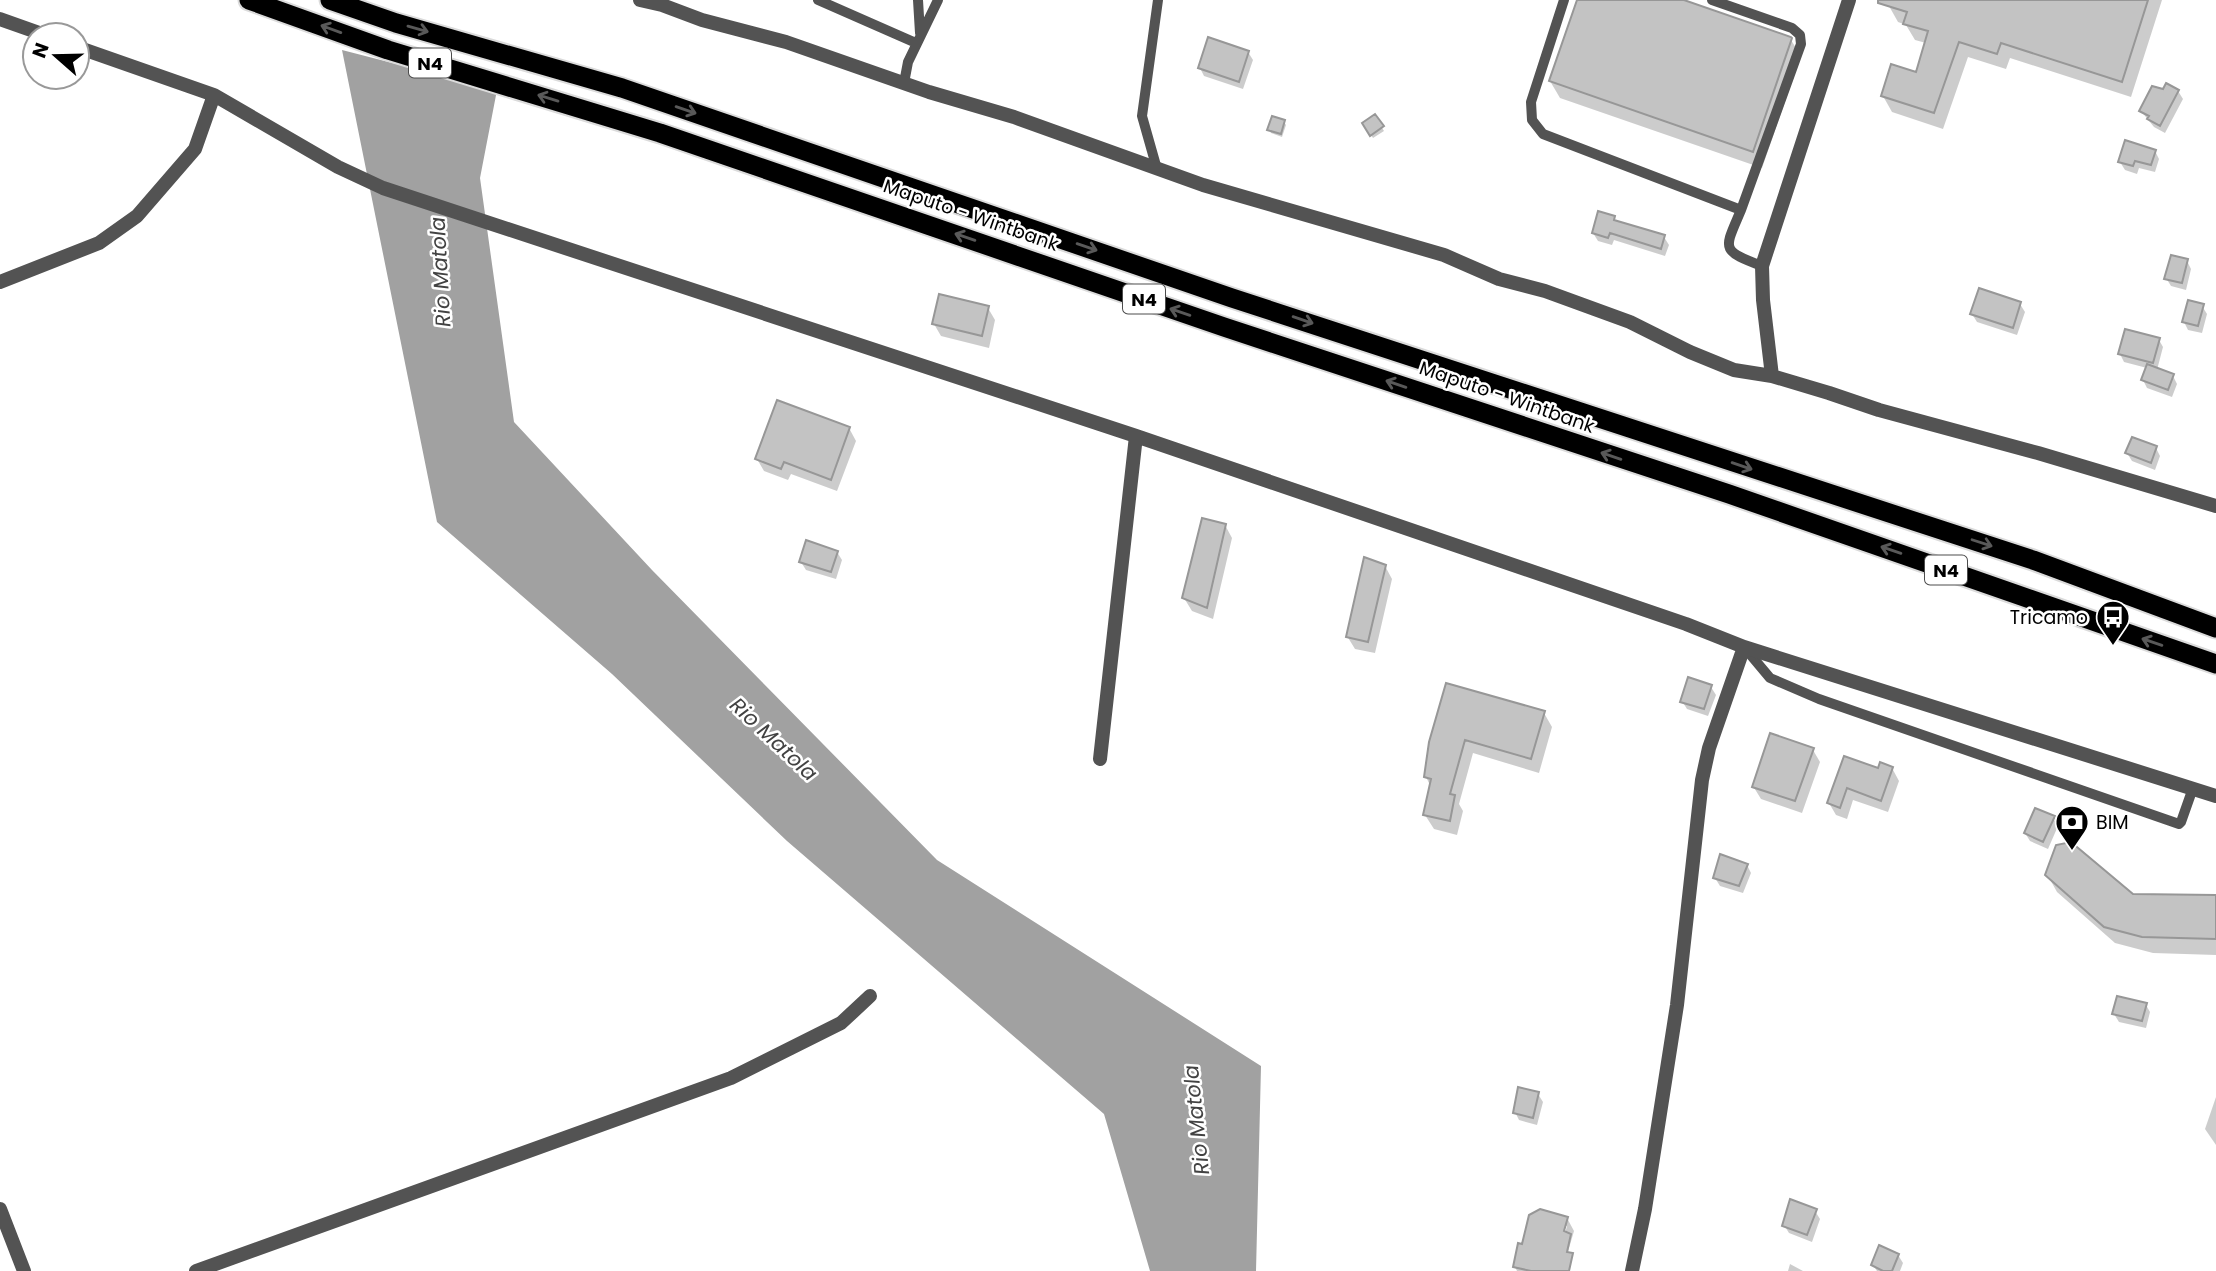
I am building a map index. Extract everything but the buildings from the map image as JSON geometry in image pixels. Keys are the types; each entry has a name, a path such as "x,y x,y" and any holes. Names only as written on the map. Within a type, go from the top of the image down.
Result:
{"highway":[{"name":"Maputo - Wintbank","path":"249,0 388,50 674,137 1224,327 1729,494 2216,664"},
{"name":"Maputo - Wintbank","path":"330,0 396,23 622,88 1232,298 2033,560 2216,628"}],"street":[{"path":"640,0 786,42 1014,117 1217,189 1444,255 1499,279 1545,291 1630,322 1734,370 1772,376 1879,410 2038,453 2216,506"},
{"path":"1772,376 1762,266 1849,0"},
{"path":"0,19 21,26"},
{"path":"91,52 214,95 338,167 383,188 1136,436 1673,619 1744,647 2216,796"},
{"path":"0,282 99,243 137,216 195,149 214,95"},
{"path":"1100,759 1136,436"},
{"path":"1632,1271 1645,1209 1677,1005 1702,780 1709,748 1744,647"},
{"path":"196,1271 732,1078 841,1023 870,996"},
{"path":"0,1209 24,1271"}],"lane":[{"path":"818,0 918,38"},
{"path":"918,0 918,38"},
{"path":"904,83 908,62 938,0"},
{"path":"1157,169 1142,116 1158,0"},
{"path":"1564,0 1531,102 1532,120 1543,134 1741,210"},
{"path":"1713,0 1792,28 1800,35 1801,44 1727,242 1734,255 1762,266"},
{"path":"1744,647 1770,678 1819,699 2179,824 2193,788"}],"water":[{"name":"Rio Matola","path":"342,50 497,90 480,178 514,422 652,570 937,860 1261,1066 1256,1271 1150,1271 1104,1114 787,841 612,674 437,522"}],"place":[{"name":"Tricamo","path":"2113,647"},
{"name":"BIM","path":"2072,852"}]}
